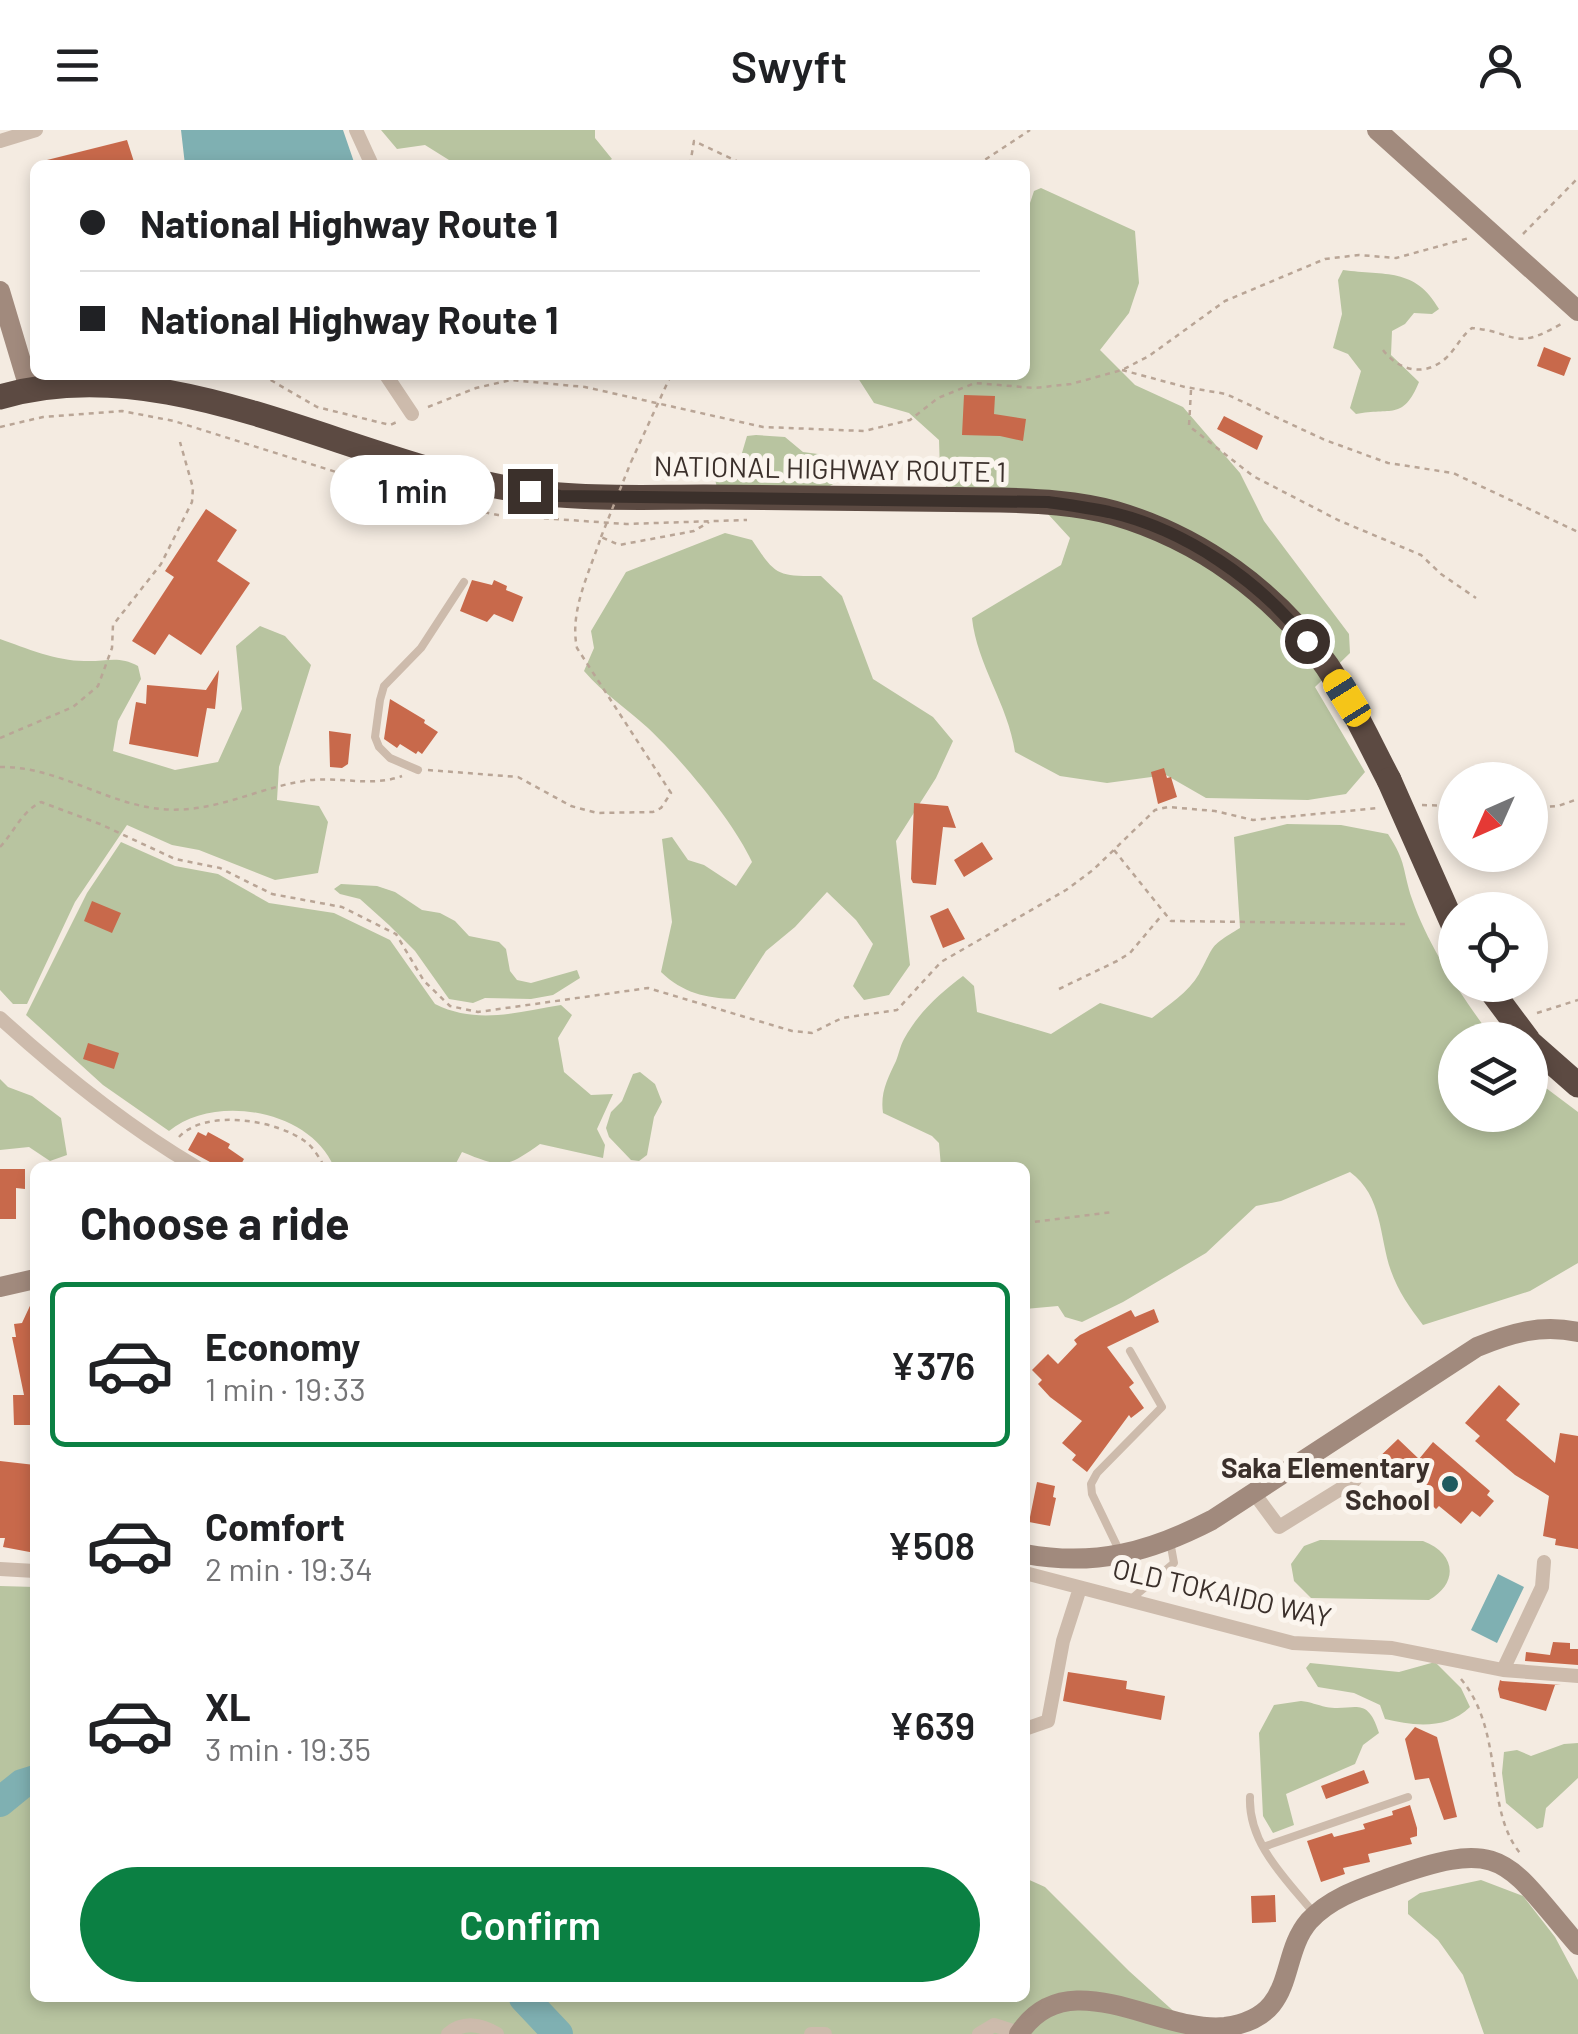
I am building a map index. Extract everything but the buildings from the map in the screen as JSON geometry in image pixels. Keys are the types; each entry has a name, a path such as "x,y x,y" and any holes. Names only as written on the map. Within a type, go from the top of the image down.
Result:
{"highway":[{"name":"NATIONAL HIGHWAY ROUTE 1","path":"0,397 30,388 118,383 236,409 470,482 560,496 1048,502 1112,512 1176,536 1254,586 1288,617 1347,698 1389,780 1438,904"},
{"path":"1503,1002 1520,1022"},
{"path":"1548,1053 1578,1084"}],"street":[{"path":"0,141 36,130"},
{"path":"356,130 370,160"},
{"path":"1377,130 1578,311"},
{"path":"0,291 30,388"},
{"path":"389,380 412,414"},
{"path":"0,1018 99,1102 188,1162"},
{"path":"0,1286 30,1279"},
{"path":"1030,1555 1078,1560 1122,1554 1170,1541 1254,1493 1477,1347 1508,1334 1544,1327 1578,1332"},
{"path":"1254,1493 1279,1527 1355,1480"},
{"path":"1503,1670 1542,1588 1544,1562"},
{"path":"0,1569 30,1571"},
{"name":"OLD TOKAIDO WAY","path":"1030,1574 1292,1644 1392,1648 1503,1670 1578,1676"},
{"path":"1030,1727 1048,1721 1063,1640 1080,1588"},
{"path":"979,2034 994,2025 1019,2034 1054,2004 1078,1998 1193,2025 1239,2025 1269,2007 1280,1994 1299,1937 1316,1916 1340,1897 1456,1857 1496,1862 1531,1887 1578,1945"},
{"path":"448,2034 463,2026 497,2034"},
{"path":"811,2034 824,2034"}],"lane":[{"path":"418,770 390,758 378,747 375,738 380,700 384,686 420,648 464,582"},
{"path":"1122,1554 1092,1494 1091,1484 1162,1407 1130,1352"},
{"path":"1130,1600 1174,1563 1170,1541"},
{"path":"1250,1796 1250,1817 1263,1847 1316,1916"},
{"path":"1263,1847 1408,1797"}],"path":[{"path":"691,160 696,130"},
{"path":"985,160 1030,130"},
{"path":"694,141 734,160"},
{"path":"1509,248 1578,178"},
{"path":"271,380 318,407 390,425 476,388 511,380 584,387 763,427 864,430 910,420 938,398 975,383 1034,388 1071,384 1122,370 1149,356 1225,301 1341,256 1396,258 1490,231"},
{"path":"1382,350 1398,367 1413,370 1442,362 1472,328 1529,340 1578,311"},
{"path":"1122,370 1226,394 1325,440 1388,463 1452,473 1578,532"},
{"path":"0,767 74,782 144,807 168,810 214,807 312,780 394,780 418,770 518,777 578,809 597,813 653,812 671,794 577,648 574,636 579,604 602,537 669,380"},
{"path":"1192,388 1189,426 1234,464 1309,506 1421,555 1476,598"},
{"path":"0,427 43,417 122,412 174,421 422,498 498,515 626,524 762,520"},
{"path":"0,738 73,707 98,686 112,648 113,626 160,564 192,502 180,442"},
{"path":"602,537 618,545 694,531 736,497"},
{"path":"1548,807 1578,799"},
{"path":"0,848 26,810 41,802 100,824 174,859 220,868 272,894 342,907 396,934 424,981 450,1006 478,1012 648,988 792,1032 812,1033 842,1018 896,1010 941,962 1066,890 1147,815 1168,808 1215,811 1253,820 1382,808"},
{"path":"1414,805 1438,806"},
{"path":"1113,850 1171,921 1408,924"},
{"path":"1059,989 1117,962 1163,914"},
{"path":"1545,1022 1578,1000"},
{"path":"170,1151 186,1130 214,1121 259,1122 278,1126 308,1144 321,1162"},
{"path":"1030,1222 1113,1212"},
{"path":"1439,1656 1470,1690 1479,1707 1506,1830 1527,1862 1531,1887"}],"green space":[{"path":"381,130 595,130 595,138 612,159 449,160 425,145 397,149"},
{"path":"1041,188 1135,231 1139,283 1129,313 1100,350 1135,385 1183,407 1240,473 1264,521 1349,634 1350,653 1315,687 1365,772 1346,794 1308,800 1206,798 1166,775 1107,783 1060,776 1015,752 972,618 1061,565 1070,538 1048,514 947,489 940,472 939,440 909,413 874,403 859,380 1030,380 1030,203 1034,191"},
{"path":"1343,270 1409,280 1420,286 1439,309 1432,314 1414,313 1392,331 1391,355 1419,382 1407,402 1395,410 1356,414 1350,408 1361,371 1348,354 1333,348 1342,314 1338,280"},
{"path":"747,436 785,437 803,452 833,462 841,471 835,483 821,491 717,488 715,479 739,463"},
{"path":"725,533 752,540 779,572 821,576 842,596 873,679 933,717 953,741 936,778 896,841 910,965 889,995 864,1000 853,986 873,944 856,920 827,892 766,951 735,999 695,993 661,972 672,922 662,839 672,837 688,860 704,865 736,886 752,862 720,810 676,756 584,671 594,648 591,631 626,572"},
{"path":"260,626 285,636 311,665 279,767 277,800 319,806 328,822 318,873 275,880 199,850 172,845 127,825 75,902 27,1004 13,1004 0,990 0,639 63,659 118,660 138,666 141,679 118,721 113,751 175,770 218,762 242,709 236,646"},
{"path":"1287,824 1341,825 1388,834 1438,956 1438,1002 1467,1002 1481,1022 1438,1022 1438,1132 1548,1132 1548,1090 1578,1112 1578,1263 1530,1291 1423,1325 1394,1278 1369,1193 1350,1172 1281,1201 1256,1206 1206,1253 1082,1322 1065,1317 1058,1306 1030,1309 1030,1162 941,1162 939,1143 932,1136 883,1113 885,1086 904,1039 930,1004 963,976 974,986 977,1012 1051,1034 1100,1003 1152,1018 1190,987 1217,943 1240,928 1234,837"},
{"path":"121,842 175,866 218,874 269,903 334,913 390,940 435,1004 451,1010 498,1015 561,1005 572,1015 558,1038 564,1072 591,1095 613,1094 597,1129 605,1145 603,1158 540,1144 510,1162 490,1162 462,1152 457,1162 331,1162 305,1132 260,1113 235,1111 188,1119 169,1131 103,1085 26,1015 87,893"},
{"path":"341,884 377,886 395,892 422,910 455,921 469,936 499,942 506,949 510,971 517,980 531,983 577,970 580,978 553,995 531,999 485,998 473,1003 449,999 415,951 389,925 360,899 334,889"},
{"path":"640,1072 655,1084 662,1102 654,1117 647,1155 639,1161 631,1160 609,1137 606,1128 633,1074"},
{"path":"0,1079 61,1118 67,1155 50,1161 29,1147 0,1150"},
{"path":"1320,1540 1423,1541 1442,1553 1450,1569 1449,1577 1429,1600 1311,1598 1294,1581 1291,1564 1304,1546"},
{"path":"0,1586 30,1587 30,2002 1030,2002 1030,1880 1045,1887 1199,2034 0,2034"},
{"path":"1435,1662 1461,1688 1470,1707 1451,1720 1429,1724 1385,1719 1380,1705 1354,1693 1318,1687 1306,1668 1310,1663 1399,1672"},
{"path":"1301,1701 1364,1709 1379,1733 1363,1745 1355,1764 1286,1794 1294,1825 1273,1833 1263,1816 1259,1733 1274,1705"},
{"path":"1578,1743 1578,1778 1546,1808 1543,1827 1537,1829 1506,1803 1504,1752 1517,1750 1531,1756"},
{"path":"1481,1880 1523,1896 1555,1937 1578,1980 1578,2034 1484,2034 1463,1975 1438,1940 1408,1914 1408,1901 1420,1893"}],"water":[{"path":"181,130 343,130 353,160 184,160"},
{"path":"1498,1574 1524,1587 1497,1643 1471,1630"}],"waterway":[{"path":"0,1802 30,1782"},
{"path":"528,2002 558,2034"}],"place":[{"name":"Saka Elementary School","path":"1450,1484"}],"route":[{"path":"530,491 560,496 1048,502 1112,512 1176,536 1229,569 1288,617 1307,641"}]}
